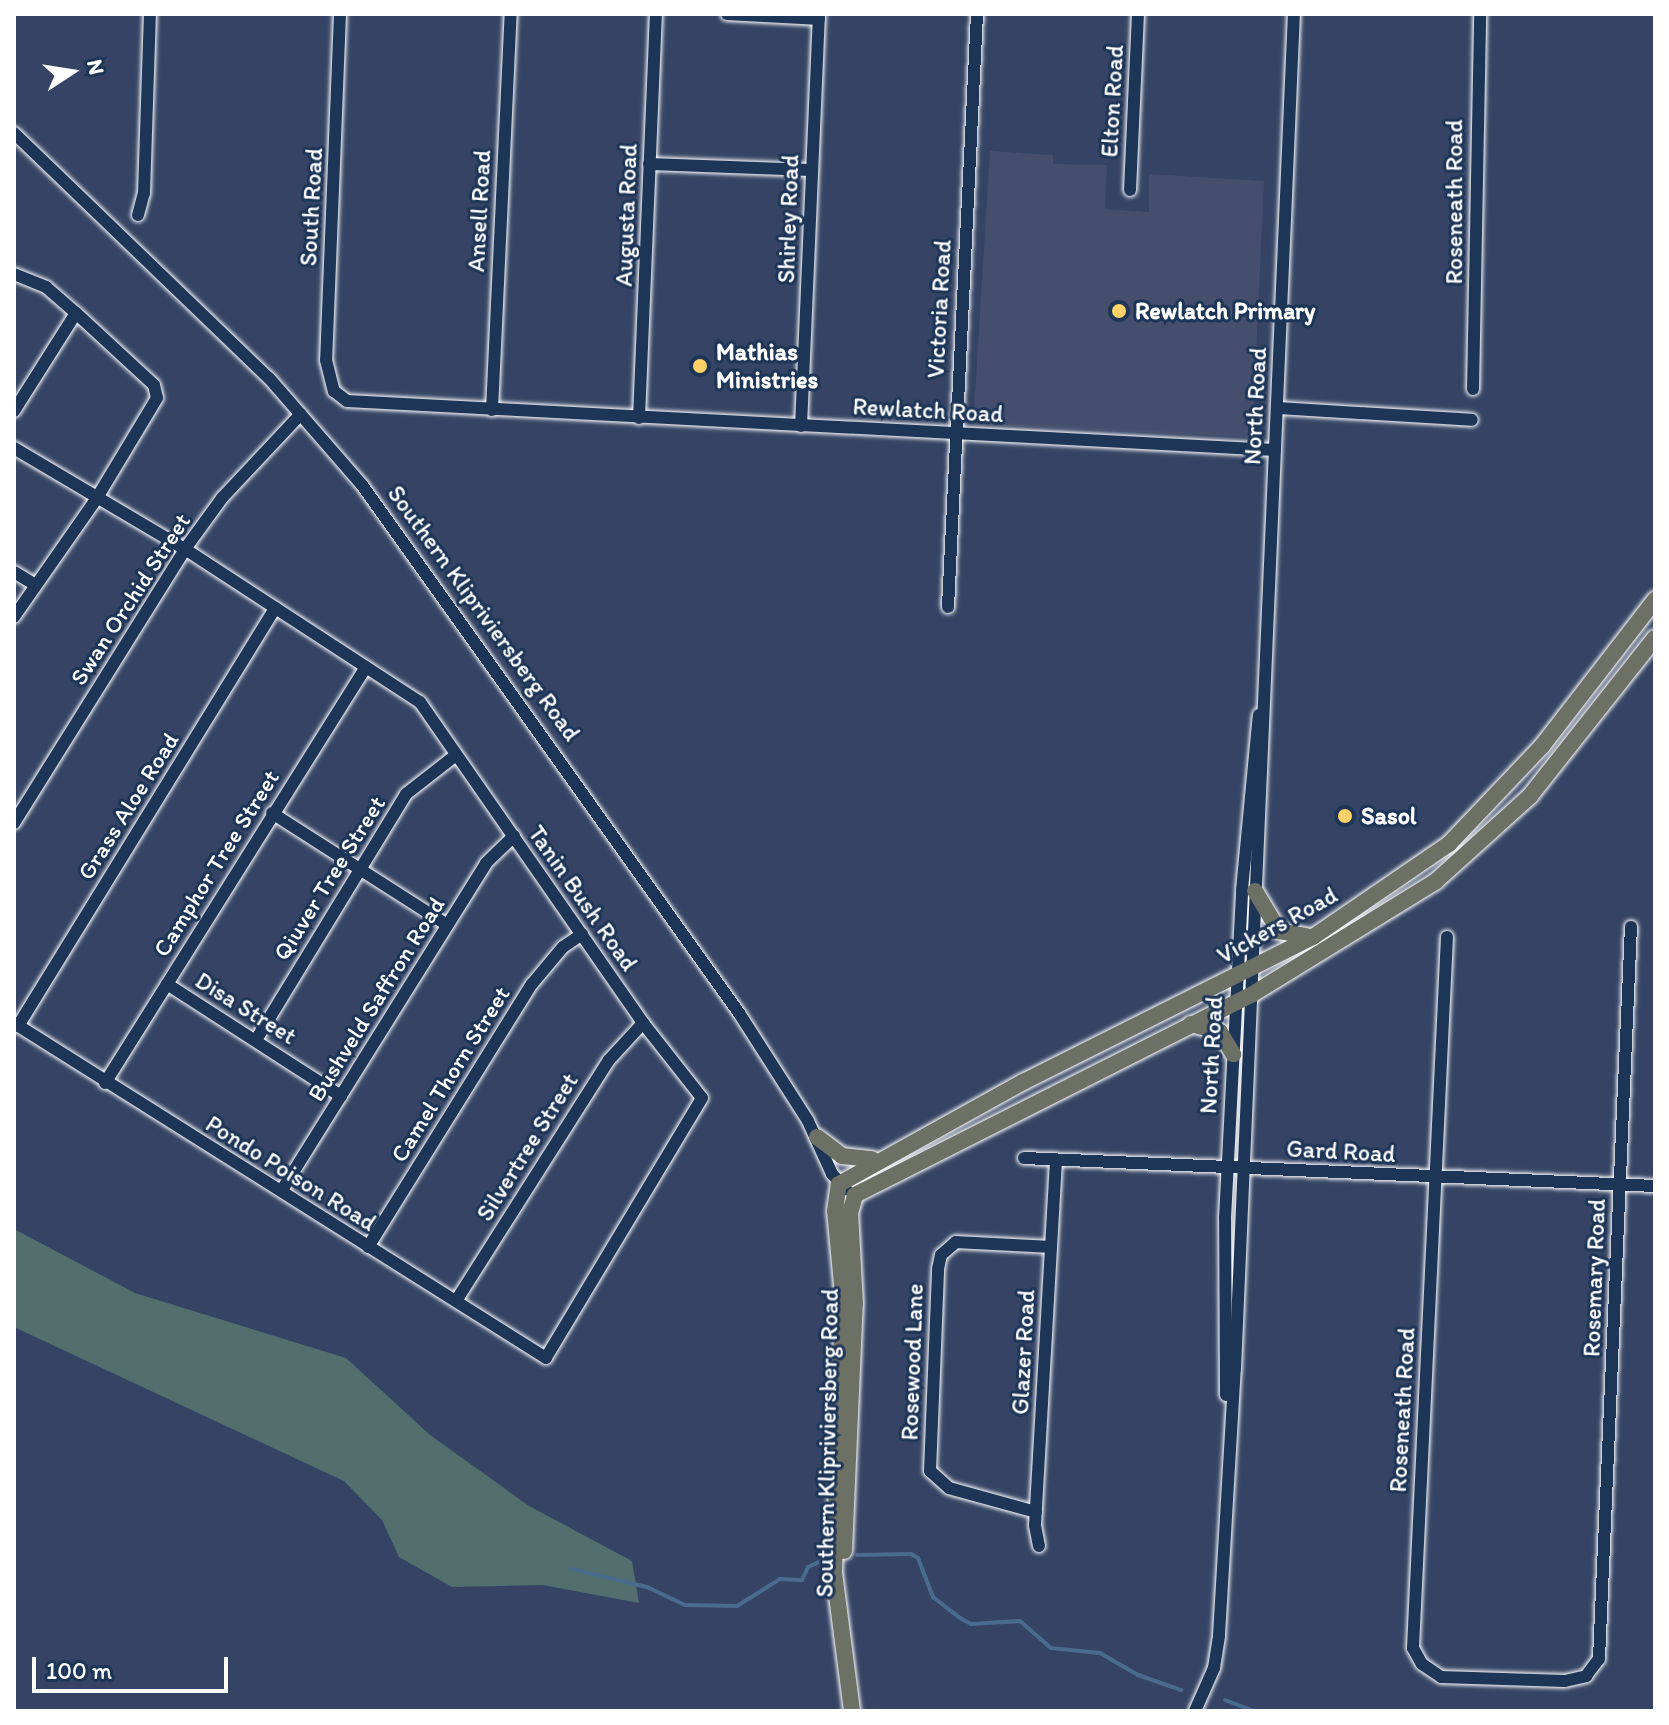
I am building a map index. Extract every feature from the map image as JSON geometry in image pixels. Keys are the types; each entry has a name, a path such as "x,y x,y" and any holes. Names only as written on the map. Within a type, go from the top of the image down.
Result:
{"main road":[{"name":"Vickers Road","path":"839,1184 879,1159 1313,937 1456,838 1542,746 1655,600"},
{"name":"Vickers Road","path":"855,1195 1244,998 1366,928 1471,853 1549,774 1655,638"},
{"path":"1255,891 1279,931 1313,937"},
{"path":"1191,1024 1220,1032 1233,1054"},
{"path":"817,1137 854,1160 879,1159"},
{"name":"Southern Klipriviersberg Road","path":"839,1184 835,1211 843,1295 834,1572 852,1711"},
{"name":"Southern Klipriviersberg Road","path":"855,1195 850,1213 855,1304 844,1575 864,1711"}],"street":[{"path":"138,215 144,193 150,14"},
{"name":"South Road","path":"340,14 326,360 329,381 340,397"},
{"name":"Ansell Road","path":"492,410 511,14"},
{"name":"Augusta Road","path":"639,418 656,14"},
{"path":"727,14 819,17"},
{"name":"Victoria Road","path":"948,607 954,433 977,14"},
{"name":"Elton Road","path":"1130,190 1138,14"},
{"name":"North Road","path":"1195,1711 1214,1668 1219,1635 1228,1409 1244,1170 1244,972 1251,772 1262,704 1294,14"},
{"name":"Roseneath Road","path":"1473,389 1480,14"},
{"name":"Shirley Road","path":"801,426 819,17"},
{"name":"Southern Klipriviersberg Road","path":"14,133 301,414 362,485 599,812 774,1064 817,1137 839,1184"},
{"path":"649,164 811,170"},
{"path":"14,274 46,287 76,313 154,385 157,398 97,498 34,584 14,617"},
{"path":"14,411 76,313"},
{"name":"Rewlatch Road","path":"340,397 355,403 1275,450"},
{"path":"1278,408 1472,420"},
{"name":"Swan Orchid Street","path":"14,823 185,549 222,498 301,414"},
{"name":"Tanin Bush Road","path":"14,448 185,549 420,702 643,1023 702,1098 546,1358"},
{"path":"14,572 34,584"},
{"name":"Grass Aloe Road","path":"16,1024 275,608"},
{"name":"Camphor Tree Street","path":"105,1083 366,667"},
{"name":"North Road","path":"1244,972 1255,891 1266,749 1262,704"},
{"name":"Qiuver Tree Street","path":"256,1040 406,794 456,755"},
{"path":"272,813 447,925"},
{"name":"Bushveld Saffron Road","path":"282,1190 486,863 514,836"},
{"name":"Rosemary Road","path":"1602,1631 1631,927"},
{"name":"Camel Thorn Street","path":"368,1247 532,984 563,947 582,934"},
{"name":"Roseneath Road","path":"1447,937 1415,1654 1441,1677 1565,1681 1586,1676 1597,1665 1602,1631"},
{"name":"Disa Street","path":"167,984 341,1096"},
{"name":"North Road","path":"1228,1409 1223,1338 1228,1169 1233,1054 1244,998"},
{"name":"Silvertree Street","path":"456,1301 609,1060 643,1023"},
{"name":"Pondo Poison Road","path":"16,1024 105,1083 282,1190 546,1358"},
{"name":"Gard Road","path":"1024,1158 1655,1186"},
{"name":"Glazer Road","path":"1039,1546 1036,1512 1056,1161"},
{"path":"839,1184 855,1195"},
{"name":"Rosewood Lane","path":"1036,1512 949,1488 930,1471 938,1269 941,1255 956,1242 1051,1247"}],"shaded area":[{"name":"Rewlatch Primary","path":"990,151 1053,155 1053,164 1107,165 1105,209 1149,212 1149,174 1264,181 1252,437 986,425 974,411"}],"green space":[{"path":"14,1229 135,1293 346,1358 430,1435 529,1506 632,1561 639,1603 543,1585 452,1587 399,1557 382,1520 344,1481 14,1327"}],"waterway":[{"path":"857,1555 911,1554 918,1558 933,1597 971,1624 1020,1621 1051,1648 1100,1653 1138,1675 1181,1690"},
{"path":"572,1569 647,1587 685,1605 737,1606 780,1579 802,1580 808,1567 824,1560"},
{"path":"1225,1700 1254,1711"}],"place":[{"name":"Rewlatch Primary","path":"1119,311"},
{"name":"Mathias Ministries","path":"700,366"},
{"name":"Sasol","path":"1345,816"}]}
